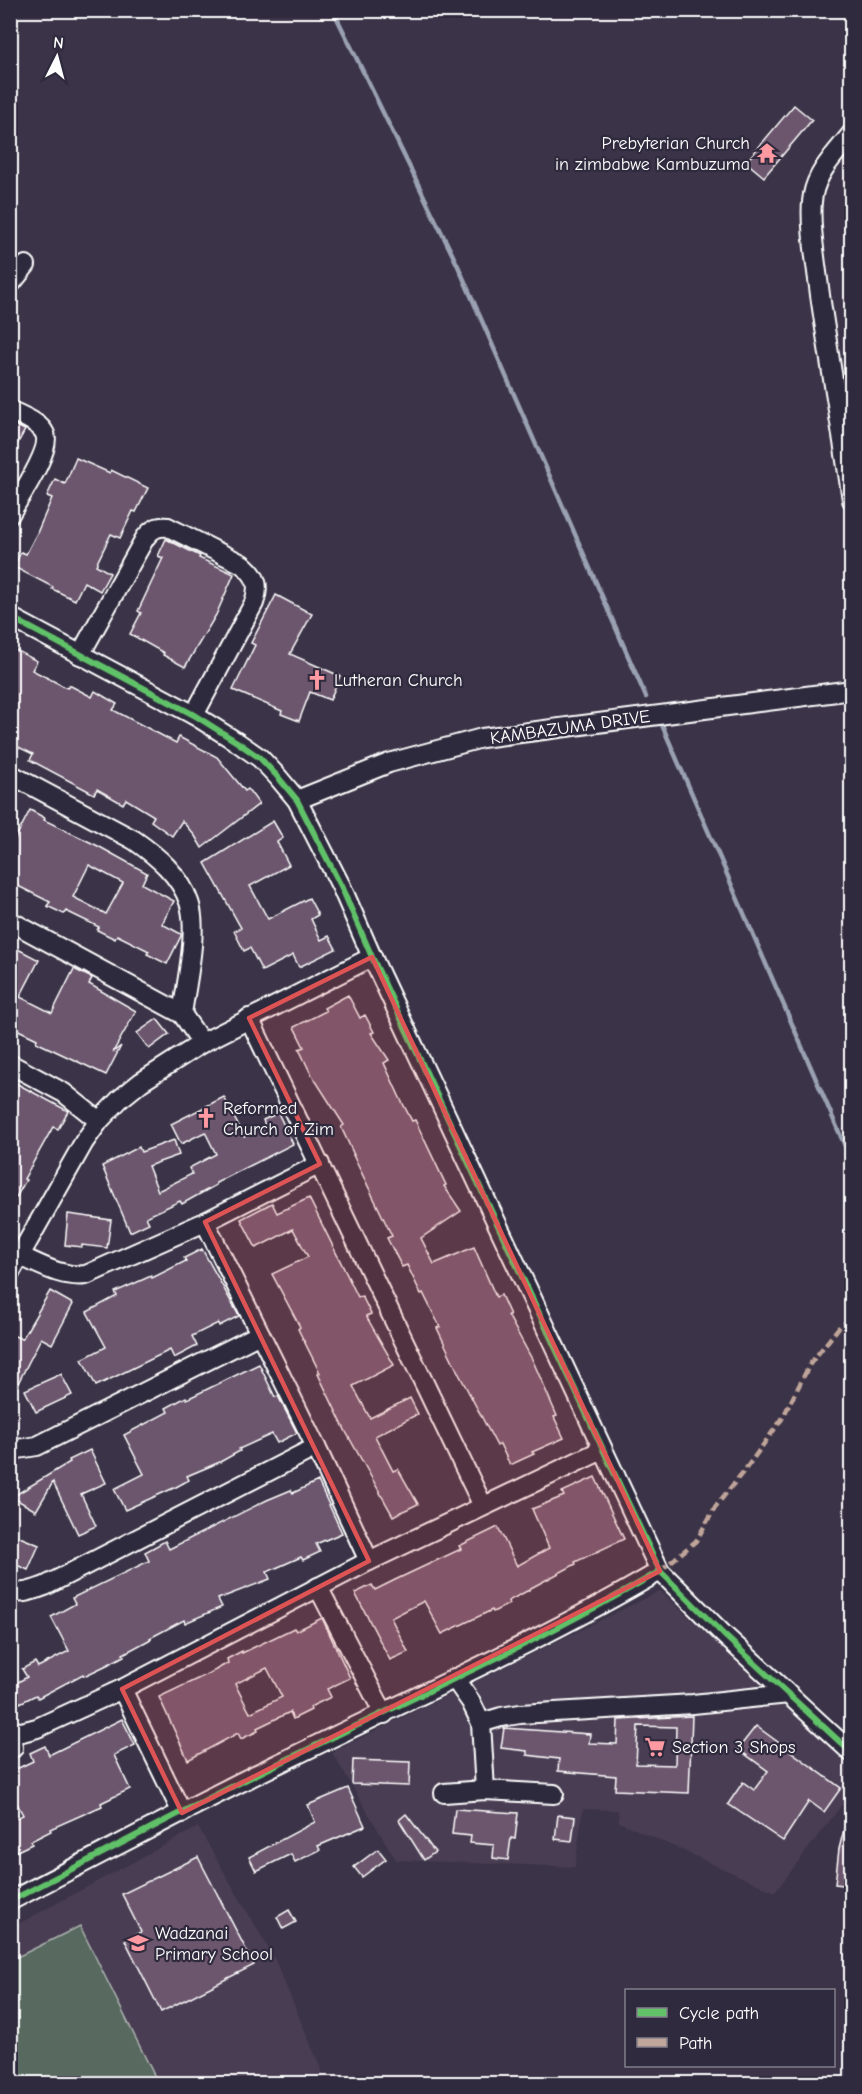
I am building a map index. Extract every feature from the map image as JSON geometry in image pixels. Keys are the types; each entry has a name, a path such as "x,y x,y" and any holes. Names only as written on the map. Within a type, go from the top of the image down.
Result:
{"street":[{"path":"852,133 822,172 812,197 817,273 845,419 852,500"},
{"path":"10,285 26,265"},
{"path":"10,410 38,424 45,433 47,443 43,455 10,514"},
{"path":"80,654 145,538 159,526 168,527 242,564 257,579 258,590 254,603 194,715"},
{"path":"10,617 194,715 237,742 260,758 297,800 341,886 372,957 660,1571 724,1635 852,1753"},
{"name":"KAMBAZUMA DRIVE","path":"297,800 389,763 482,738 852,690"},
{"path":"10,774 134,840 160,860 182,887 190,904 192,921 192,941 182,1014"},
{"path":"10,921 182,1014 202,1043"},
{"path":"10,1273 84,1142 99,1121 120,1099 141,1082 202,1043 372,957"},
{"path":"249,1018 483,1506"},
{"path":"10,1064 64,1094 99,1121"},
{"path":"20,1256 62,1274 75,1277 86,1275 205,1222 320,1164"},
{"path":"205,1222 316,1447 369,1561"},
{"path":"10,1447 18,1449 37,1446 260,1334"},
{"path":"10,1591 29,1591 45,1586 316,1447"},
{"path":"10,1749 13,1748 11,1731 22,1732 37,1728 122,1689 369,1561 602,1450"},
{"path":"10,1901 290,1758 384,1714 614,1598 660,1571"},
{"path":"318,1587 384,1714"},
{"path":"454,1678 482,1723 485,1790"},
{"path":"122,1689 182,1813"},
{"path":"482,1723 520,1714 693,1704 789,1694"},
{"path":"444,1793 485,1790 554,1794"}],"highlighted area":[{"path":"372,957 660,1571 182,1813 122,1689 369,1561 205,1222 320,1164 249,1018"}],"shaded area":[{"path":"660,1591 851,1764 851,1793 775,1892 619,1822 618,1810 583,1809 575,1867 396,1860 332,1752"},
{"name":"Wadzanai Primary School","path":"198,1827 274,1958 327,2083 11,2084 11,1928"}],"green space":[{"path":"80,1926 158,2083 18,2083 11,2068 11,1960"}],"building":[{"path":"794,105 812,120 764,177 746,162"},
{"path":"10,423 25,430 10,457"},
{"path":"76,458 110,473 111,470 148,488 136,512 133,511 120,538 111,534 96,565 110,573 100,591 84,582 75,600 14,567 21,552 26,554 37,533 52,498 47,496 55,479 65,484"},
{"path":"166,539 234,574 216,615 185,667 130,634 141,613 138,611 163,558 158,556"},
{"path":"276,595 312,614 290,654 340,676 330,700 310,692 299,721 281,714 282,711 233,690 255,645 251,643"},
{"path":"10,647 37,661 32,670 67,688 69,685 92,697 95,691 117,704 113,710 176,743 179,737 217,757 259,804 202,848 182,821 172,836 151,821 154,816 126,799 123,804 97,789 94,794 30,760 33,754 10,743"},
{"path":"30,810 45,818 44,820 147,873 142,884 174,901 162,924 181,936 167,964 147,954 149,951 117,935 115,939 97,930 99,927 66,911 64,914 47,906 50,902 10,882 10,849","holes":["89,865 123,883 106,914 73,897"]},
{"path":"273,821 283,838 277,842 289,865 250,886 268,919 309,898 318,915 311,919 321,940 329,936 336,949 299,967 293,955 262,971 250,948 244,951 234,931 241,928 205,863"},
{"path":"10,945 39,960 20,997 52,1013 74,969 92,978 89,984 136,1011 113,1052 121,1046 106,1075 36,1042 37,1039 10,1026"},
{"path":"348,995 360,1018 365,1015 374,1032 371,1033 389,1060 384,1063 401,1100 412,1121 415,1120 446,1185 444,1186 461,1211 421,1238 434,1264 474,1247 496,1297 501,1295 510,1315 508,1315 533,1361 557,1416 554,1417 564,1438 510,1465 500,1444 497,1446 459,1374 423,1293 421,1294 407,1265 402,1267 387,1238 392,1236 353,1155 341,1127 344,1125 310,1072 299,1049 304,1047 294,1027 326,1011 324,1008"},
{"path":"157,1019 169,1034 149,1049 137,1033"},
{"path":"10,1080 68,1111 58,1129 53,1127 10,1208"},
{"path":"224,1097 244,1137 265,1126 263,1120 278,1113 293,1144 216,1183 182,1204 180,1201 146,1217 149,1223 130,1232 102,1166 139,1147 141,1152 174,1140 179,1155 148,1166 158,1191 192,1174 189,1168 216,1154 205,1132 181,1144 171,1124"},
{"path":"309,1198 358,1297 362,1296 371,1314 366,1316 394,1365 353,1386 370,1418 410,1398 418,1414 375,1436 393,1471 398,1469 418,1504 393,1516 346,1432 298,1329 300,1327 272,1274 308,1257 293,1229 256,1248 241,1219 272,1203 277,1213"},
{"path":"68,1214 111,1220 107,1248 65,1245"},
{"path":"202,1249 239,1316 192,1336 197,1346 174,1358 170,1350 96,1386 82,1359 106,1347 87,1312 117,1296 115,1292 151,1276 152,1278 186,1261 184,1258"},
{"path":"50,1291 73,1304 52,1344 41,1338 10,1399 10,1334 22,1339"},
{"path":"259,1364 275,1397 278,1396 297,1433 277,1443 272,1434 239,1449 240,1451 220,1462 187,1476 189,1480 176,1487 125,1510 114,1489 144,1474 124,1435 168,1412 166,1408 186,1397 187,1399"},
{"path":"61,1374 72,1395 36,1412 25,1390"},
{"path":"90,1450 106,1483 81,1494 96,1526 78,1534 53,1482 36,1511 12,1497 70,1462 69,1460"},
{"path":"595,1477 624,1539 575,1562 576,1564 508,1601 509,1604 442,1634 424,1601 391,1618 408,1652 390,1660 355,1593 372,1585 375,1590 461,1549 459,1546 498,1527 517,1566 549,1548 532,1509 564,1496 562,1492"},
{"path":"318,1481 342,1533 316,1544 320,1552 303,1560 301,1557 267,1572 270,1579 218,1599 222,1607 185,1623 184,1620 107,1665 84,1676 83,1674 38,1698 36,1695 20,1703 11,1686 27,1677 22,1669 35,1662 38,1667 69,1651 51,1617 75,1604 72,1598 149,1561 145,1552 165,1541 169,1549 267,1500 291,1490 293,1493"},
{"path":"10,1533 39,1545 28,1570 10,1562"},
{"path":"322,1618 350,1678 327,1689 331,1697 310,1707 311,1710 293,1719 290,1712 257,1728 258,1731 241,1739 238,1733 188,1760 159,1697 210,1673 228,1663 227,1659 242,1651 242,1653 294,1628 296,1631","holes":["267,1668 282,1697 250,1713 235,1684"]},
{"path":"692,1716 689,1793 615,1790 616,1776 558,1771 559,1759 527,1755 527,1751 501,1748 504,1728 590,1734 589,1743 617,1744 618,1720","holes":["638,1726 676,1727 675,1765 636,1764"]},
{"path":"122,1719 135,1745 114,1755 130,1789 101,1803 102,1806 50,1829 51,1831 31,1841 32,1844 15,1852 10,1842 10,1821 23,1815 10,1790 10,1772 33,1761 30,1753 45,1746 49,1755"},
{"path":"756,1726 841,1788 824,1812 809,1801 783,1841 728,1804 743,1782 754,1790 768,1771 738,1749"},
{"path":"353,1760 410,1762 409,1786 352,1784"},
{"path":"348,1788 365,1826 318,1846 320,1850 295,1862 291,1854 256,1871 249,1857 315,1822 308,1805"},
{"path":"455,1809 518,1813 515,1839 511,1838 508,1860 493,1858 494,1845 470,1843 471,1836 452,1834"},
{"path":"406,1814 435,1852 424,1860 399,1820"},
{"path":"558,1815 575,1817 572,1841 555,1839"},
{"path":"847,1818 852,1818 852,1886 835,1884 839,1849"},
{"path":"378,1849 386,1859 362,1877 354,1867"},
{"path":"198,1857 254,1965 161,2012 125,1940 141,1932 122,1894"},
{"path":"289,1910 296,1922 283,1929 277,1917"}],"waterway":[{"path":"333,10 458,266 646,697"},
{"path":"662,725 852,1162"}],"marked path":[{"path":"660,1571 696,1541 716,1506 782,1419 810,1364 840,1326 852,1319"}],"cycle path":[{"path":"10,617 194,715 237,742 260,758 297,800 341,886 372,957 660,1571 724,1635 852,1753"},
{"path":"10,1901 255,1775 523,1645 660,1571"}],"place":[{"name":"Prebyterian Church in zimbabwe Kambuzuma","path":"767,153"},
{"name":"Lutheran Church","path":"317,680"},
{"name":"Reformed Church of Zim","path":"206,1118"},
{"name":"Section 3 Shops","path":"655,1747"},
{"name":"Wadzanai Primary School","path":"138,1943"}]}
